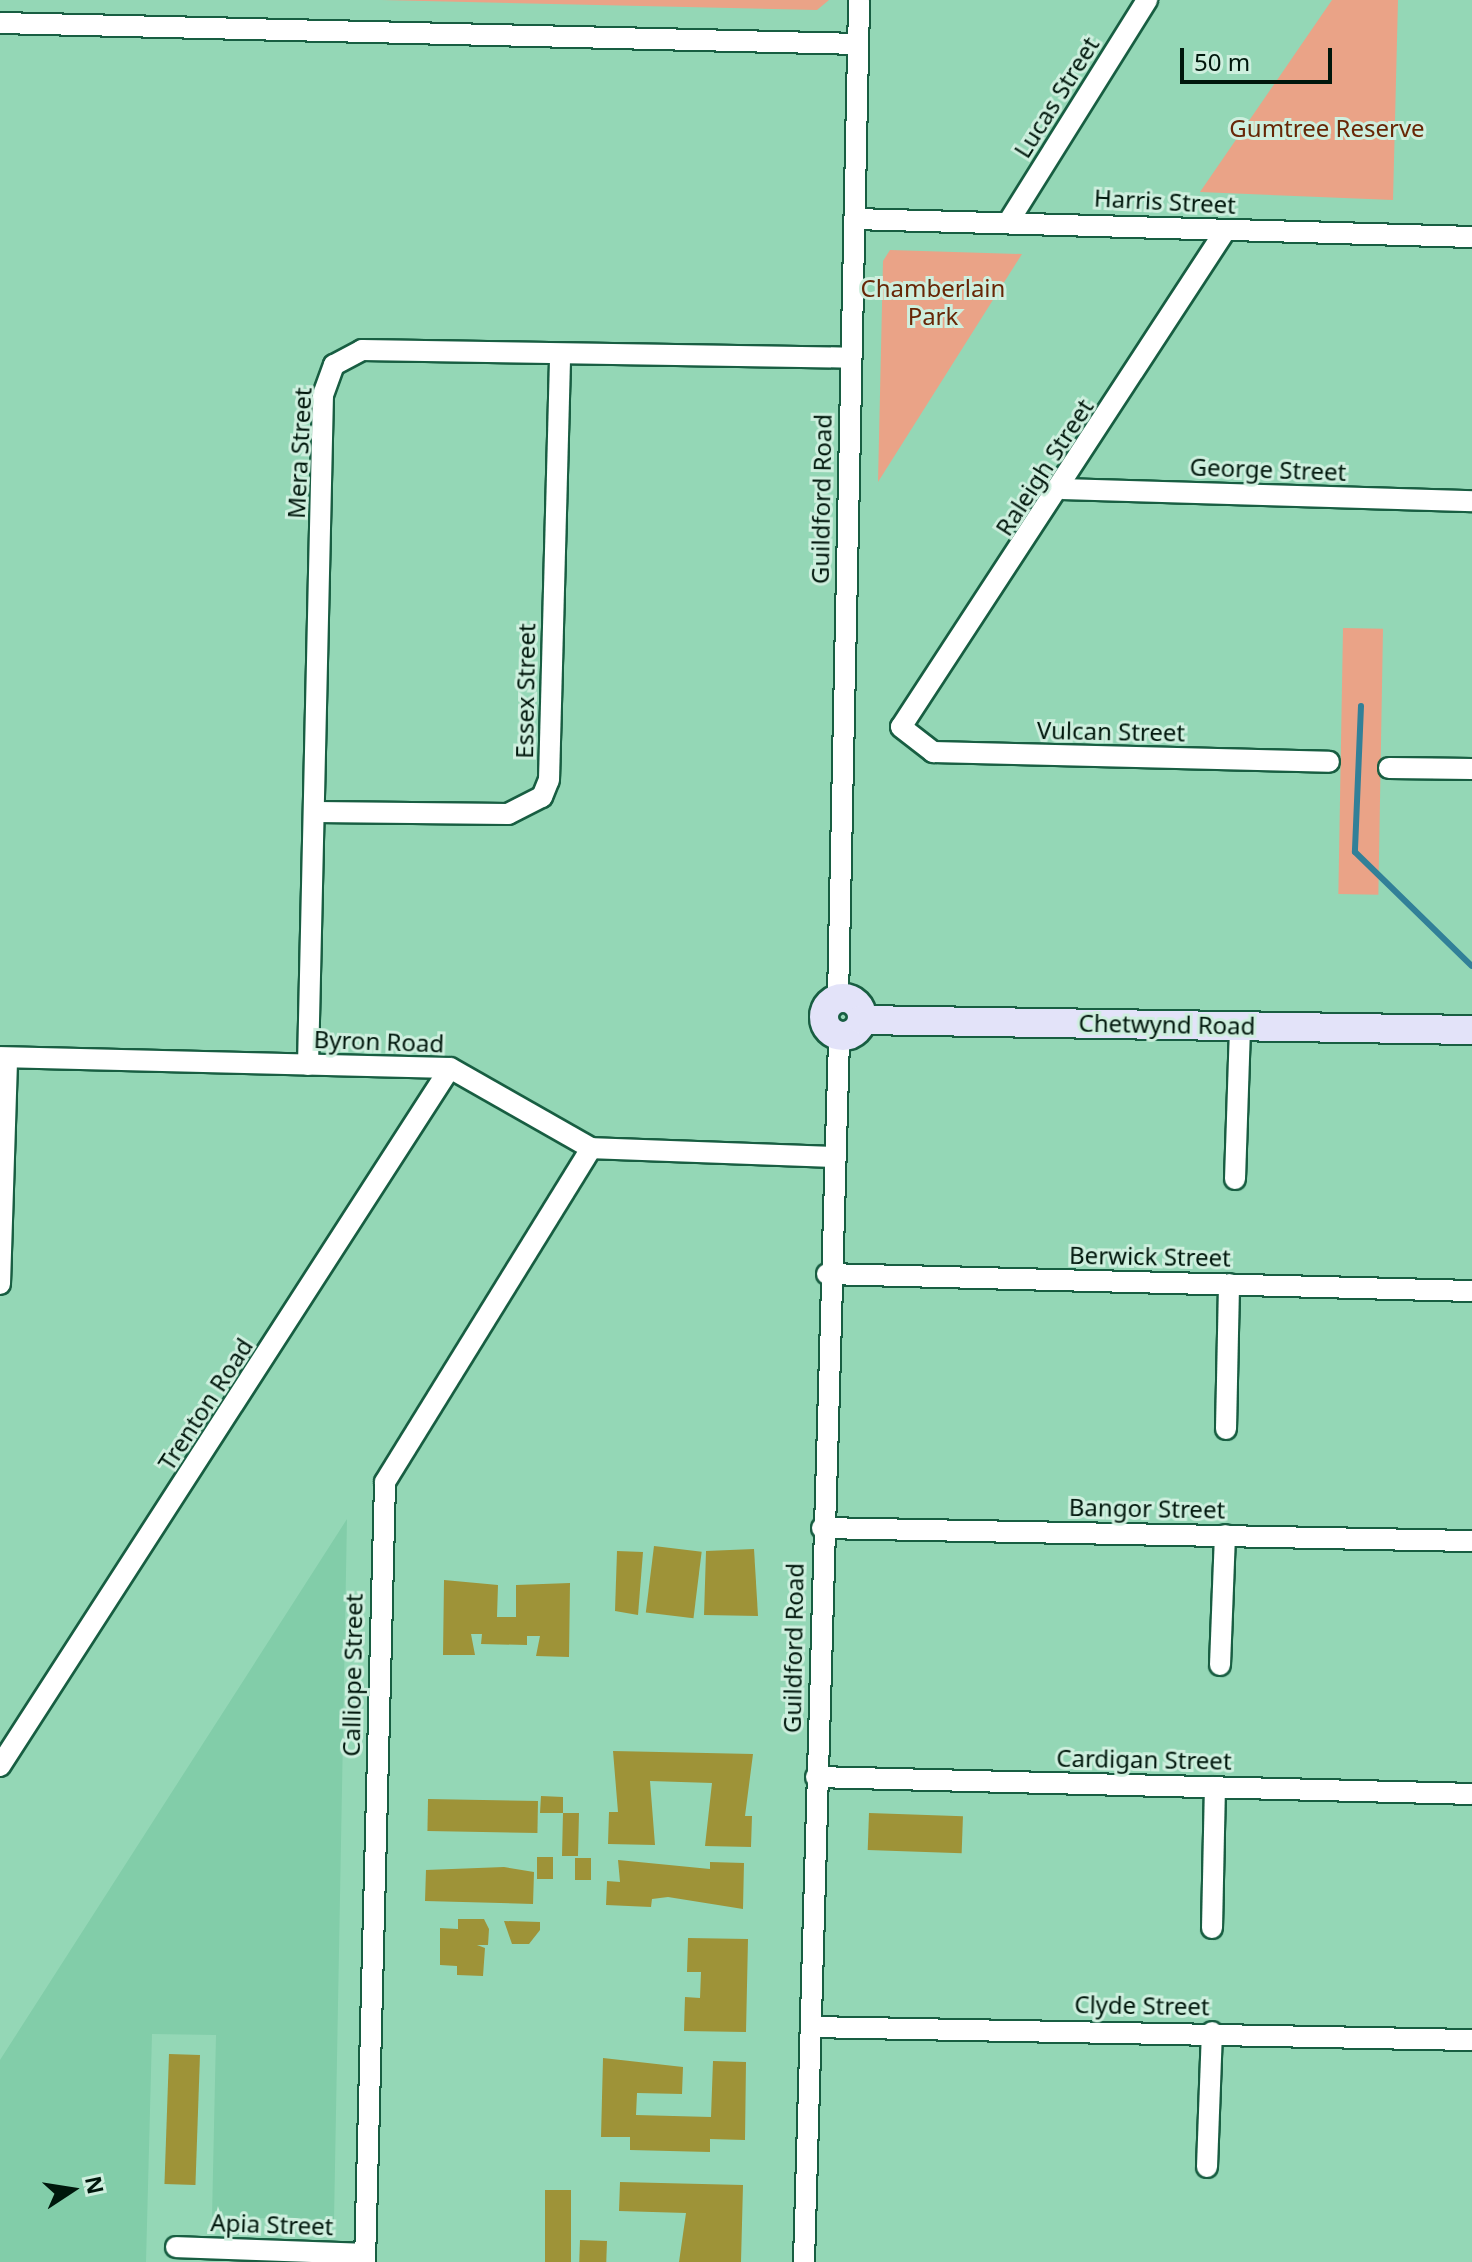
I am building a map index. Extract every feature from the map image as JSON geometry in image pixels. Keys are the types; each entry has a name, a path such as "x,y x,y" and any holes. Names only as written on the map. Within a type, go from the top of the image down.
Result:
{"street":[{"name":"Guildford Road","path":"838,998 859,0"},
{"name":"Lucas Street","path":"1009,221 1147,0"},
{"path":"0,23 858,44"},
{"name":"Harris Street","path":"855,219 1072,222 1225,231 1472,237"},
{"name":"Raleigh Street","path":"901,727 1063,489 1225,231"},
{"name":"Mera Street","path":"308,1065 323,395 334,365 362,350 850,358"},
{"name":"Essex Street","path":"316,812 508,814 542,797 549,780 560,355"},
{"name":"George Street","path":"1063,489 1472,501"},
{"name":"Vulcan Street","path":"901,727 933,752 1329,762"},
{"path":"1389,768 1472,769"},
{"path":"838,998 856,1003 862,1020 857,1031 839,1036 824,1017 838,998"},
{"name":"Chetwynd Road","path":"862,1020 1472,1030"},
{"path":"1235,1179 1240,1026"},
{"name":"Guildford Road","path":"804,2262 827,1274 839,1036"},
{"path":"0,1284 4,1058"},
{"name":"Byron Road","path":"4,1058 450,1068 519,1101 591,1148 831,1157"},
{"name":"Trenton Road","path":"0,1766 7,1740 450,1068"},
{"name":"Calliope Street","path":"365,2258 385,1482 591,1148"},
{"name":"Berwick Street","path":"827,1274 1472,1291"},
{"path":"1226,1429 1229,1284"},
{"name":"Bangor Street","path":"822,1528 1472,1541"},
{"path":"1220,1665 1225,1535"},
{"name":"Cardigan Street","path":"816,1777 1472,1794"},
{"path":"1212,1928 1215,1787"},
{"name":"Clyde Street","path":"811,2027 1212,2032 1472,2040"},
{"path":"1207,2167 1212,2032"},
{"name":"Apia Street","path":"176,2247 365,2258"}],"shaded area":[{"path":"347,1519 334,2220 212,2217 216,2035 152,2034 146,2262 0,2262 0,2060"}],"green space":[{"path":"381,0 829,0 817,10"},
{"name":"Gumtree Reserve","path":"1332,0 1398,0 1393,200 1200,192"},
{"name":"Chamberlain Park","path":"890,250 1022,254 878,482 883,261"},
{"path":"1343,628 1383,629 1378,895 1338,894"}],"building":[{"path":"654,1546 702,1552 693,1618 646,1613"},
{"path":"754,1549 758,1616 704,1615 706,1551"},
{"path":"617,1551 643,1552 638,1615 615,1611"},
{"path":"444,1580 498,1585 497,1617 516,1617 516,1585 570,1583 569,1657 536,1656 540,1636 527,1636 527,1645 481,1644 482,1634 471,1634 475,1655 443,1655"},
{"path":"613,1751 753,1754 745,1816 752,1816 751,1847 705,1846 712,1783 650,1781 655,1845 608,1844 609,1812 618,1812"},
{"path":"541,1796 563,1797 563,1813 540,1813"},
{"path":"428,1799 538,1801 537,1833 427,1831"},
{"path":"563,1813 579,1813 578,1856 562,1856"},
{"path":"869,1813 963,1816 962,1853 868,1850"},
{"path":"537,1857 553,1857 553,1879 537,1879"},
{"path":"575,1858 591,1858 591,1880 575,1880"},
{"path":"618,1860 710,1869 710,1862 744,1863 743,1909 668,1897 652,1899 651,1907 606,1905 607,1881 620,1882"},
{"path":"504,1867 534,1872 533,1904 425,1901 426,1870"},
{"path":"458,1919 484,1919 489,1929 488,1945 477,1945 485,1948 483,1976 457,1975 457,1966 440,1965 440,1928 458,1929"},
{"path":"504,1921 540,1922 540,1930 529,1944 512,1944"},
{"path":"688,1938 748,1939 746,2032 684,2031 685,1997 700,1998 701,1972 687,1972"},
{"path":"169,2054 200,2055 195,2185 164,2184"},
{"path":"603,2058 683,2067 682,2094 637,2093 636,2115 711,2117 713,2061 746,2062 745,2140 710,2139 710,2152 630,2150 630,2137 601,2137"},
{"path":"620,2182 743,2185 741,2262 679,2262 686,2213 619,2211"},
{"path":"545,2190 571,2190 571,2262 545,2262"},
{"path":"580,2240 607,2241 606,2262 579,2262"}],"waterway":[{"path":"1361,706 1355,852 1472,966"}]}
